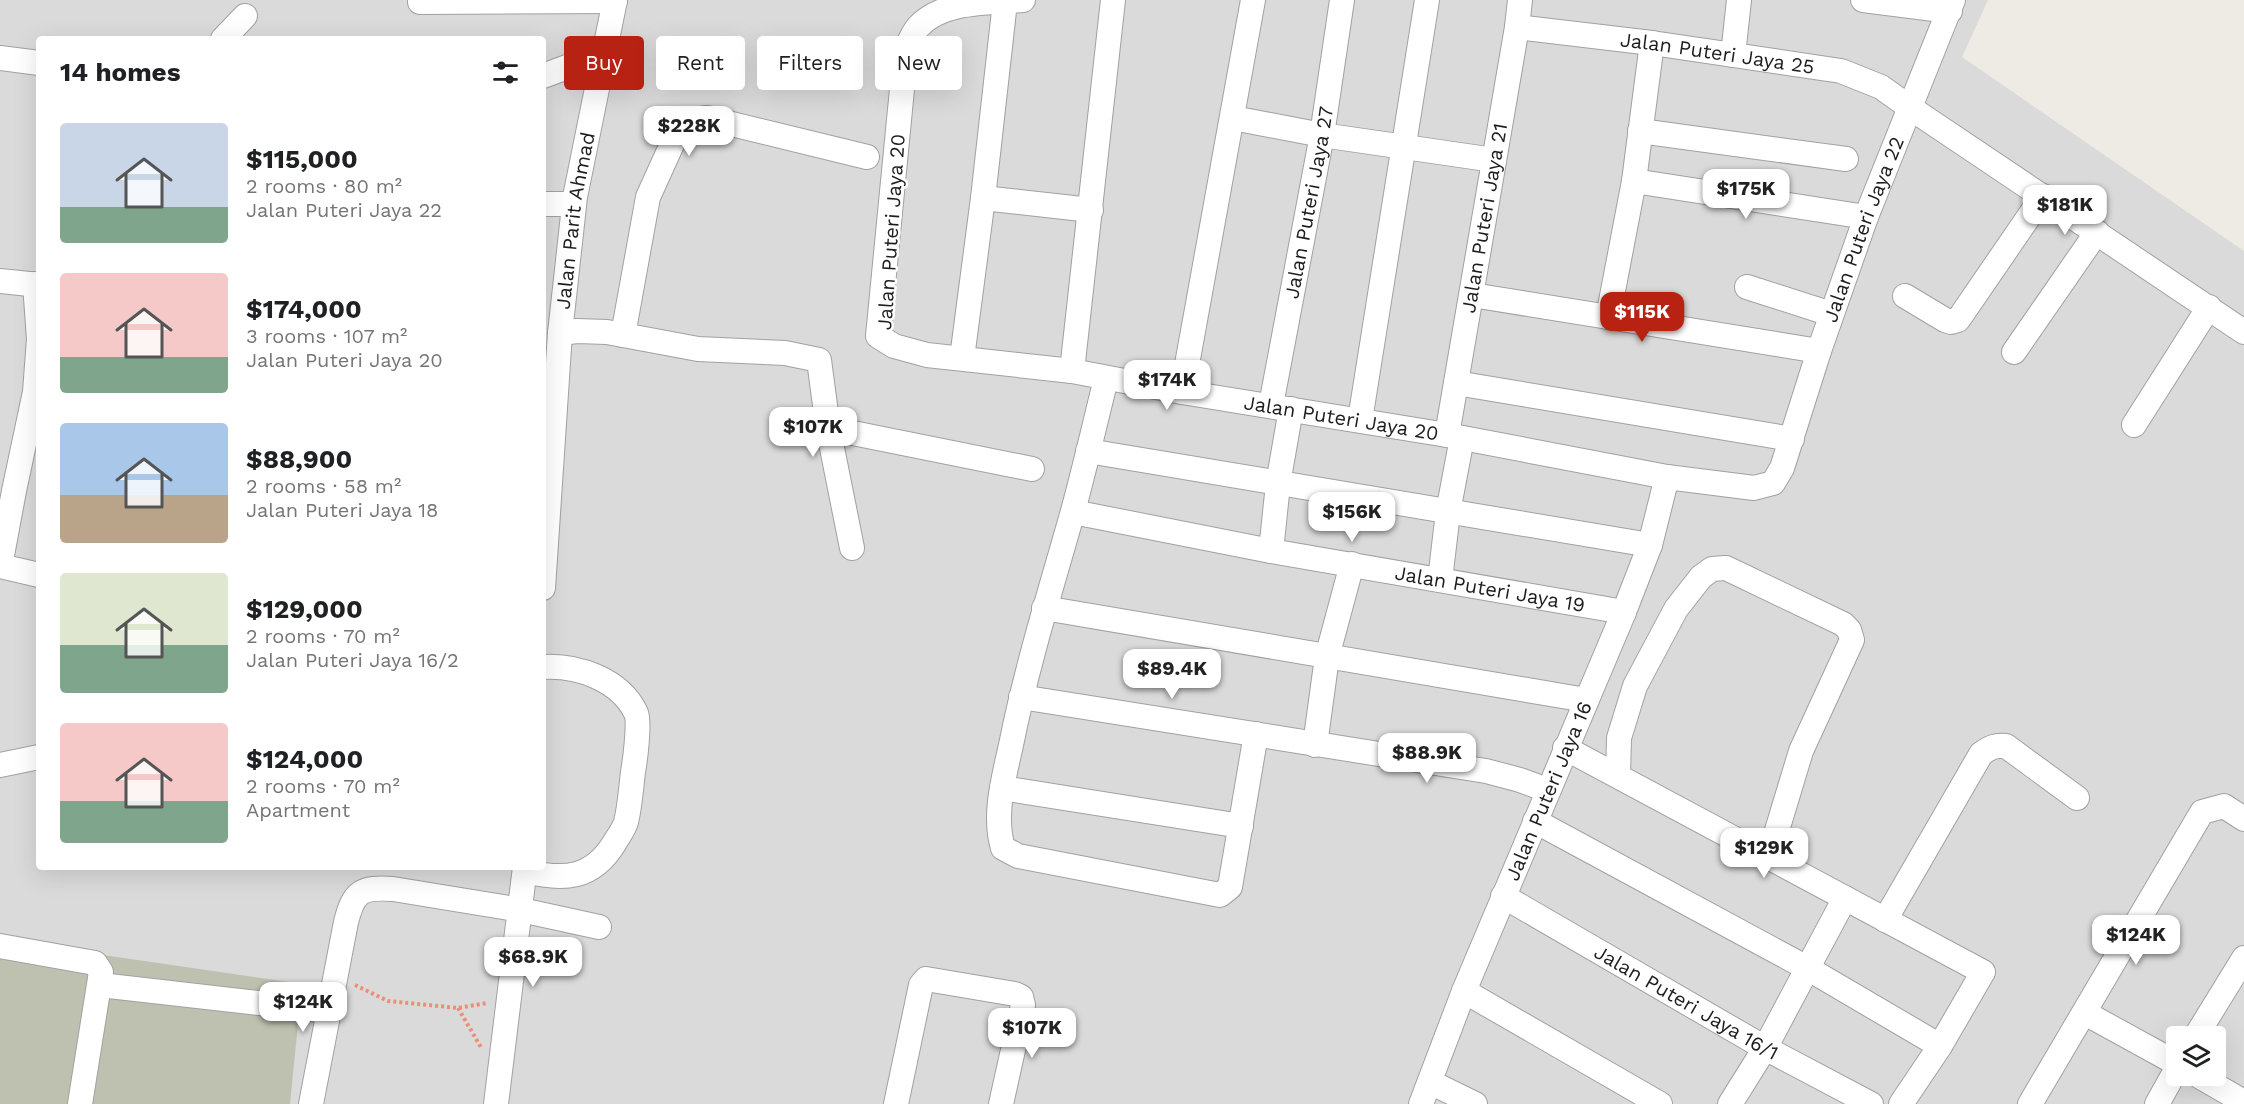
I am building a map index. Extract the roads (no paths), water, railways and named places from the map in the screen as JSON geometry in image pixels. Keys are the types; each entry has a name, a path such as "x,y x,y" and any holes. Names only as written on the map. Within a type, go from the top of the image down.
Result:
{"street":[{"path":"1072,371 1113,0"},
{"path":"1182,392 1253,0"},
{"name":"Jalan Puteri Jaya 27","path":"1271,550 1278,483 1281,407 1342,0"},
{"path":"1360,420 1427,0"},
{"name":"Jalan Puteri Jaya 21","path":"1440,580 1455,436 1456,383 1520,0"},
{"path":"1733,55 1739,0"},
{"path":"1863,0 1952,6"},
{"path":"420,2 615,1"},
{"name":"Jalan Parit Ahmad","path":"608,36 615,1"},
{"path":"962,358 983,198 1014,1"},
{"name":"Jalan Puteri Jaya 20","path":"1014,1 953,7 926,20 917,29 906,48 878,336 894,346 927,355 1072,371 1182,392 1455,436 1667,477 1754,488 1773,483"},
{"name":"Jalan Puteri Jaya 22","path":"1773,483 1782,468 1819,351 1866,217 1952,6"},
{"path":"226,36 245,16"},
{"name":"Jalan Puteri Jaya 25","path":"1517,27 1652,43 1841,71 1881,87 2244,332"},
{"path":"1608,317 1634,181 1652,43"},
{"path":"0,58 36,63"},
{"path":"546,75 564,68"},
{"name":"Jalan Parit Ahmad","path":"546,557 568,332 554,281 574,204 597,90"},
{"path":"615,333 648,197 678,131 685,121 707,118 867,157"},
{"path":"1233,118 1322,135 1494,160"},
{"path":"1640,131 1846,159"},
{"path":"1634,181 1866,217"},
{"path":"1905,296 1945,320 1951,322 1958,320 2043,196"},
{"path":"983,198 1090,210"},
{"path":"546,204 574,204"},
{"path":"2014,352 2097,232"},
{"path":"0,281 36,284"},
{"path":"1747,287 1832,314"},
{"path":"1472,295 1819,351"},
{"path":"2134,425 2209,308"},
{"path":"568,332 615,333 698,349 785,353 819,360 828,428 852,548"},
{"path":"1106,379 1073,512 1044,608 1021,697 1002,788 998,832 1003,848 1018,856 1220,895 1230,887 1256,734"},
{"path":"1456,383 1792,439"},
{"path":"36,393 0,566 36,574"},
{"path":"828,428 1032,469"},
{"path":"1088,451 1650,545"},
{"name":"Jalan Puteri Jaya 16","path":"1425,1093 1503,896 1624,612 1650,545 1667,477"},
{"name":"Jalan Puteri Jaya 19","path":"1073,512 1271,550 1624,612"},
{"path":"1315,745 1328,657 1352,564"},
{"path":"1618,775 1619,738 1635,686 1676,609 1701,577 1712,569 1726,568 1843,624 1849,630 1852,640 1801,752 1769,857"},
{"path":"1044,608 1586,700"},
{"path":"505,1103 499,1079 512,985 536,913 529,871 566,876 589,870 606,857 626,824 636,757 637,714 624,697 603,679 573,669 546,667"},
{"path":"1021,697 1486,771 1547,790"},
{"path":"1885,920 1981,754 1989,748 1998,745 2006,746 2077,798"},
{"path":"1565,748 1983,972 1940,1046 1901,1104"},
{"path":"0,765 36,758"},
{"path":"1002,788 1241,826"},
{"path":"2030,1104 2202,812 2224,806 2244,819"},
{"path":"1535,821 1807,968 1940,1046"},
{"path":"311,1104 350,906 363,890 393,889 536,913 599,927"},
{"name":"Jalan Puteri Jaya 16/1","path":"1503,896 1765,1048 1871,1104"},
{"path":"1730,1104 1765,1048 1845,898"},
{"path":"0,946 95,963 101,972 80,1104"},
{"path":"2202,1026 2244,958"},
{"path":"896,1104 921,985 926,979 1015,994 1021,997 1023,1005 1001,1104"},
{"path":"100,985 329,1011"},
{"path":"1464,991 1660,1104"},
{"path":"2085,1012 2166,1057"},
{"path":"2157,1104 2167,1086"},
{"path":"2216,1086 2244,1102"},
{"path":"1425,1093 1475,1104"}]}
